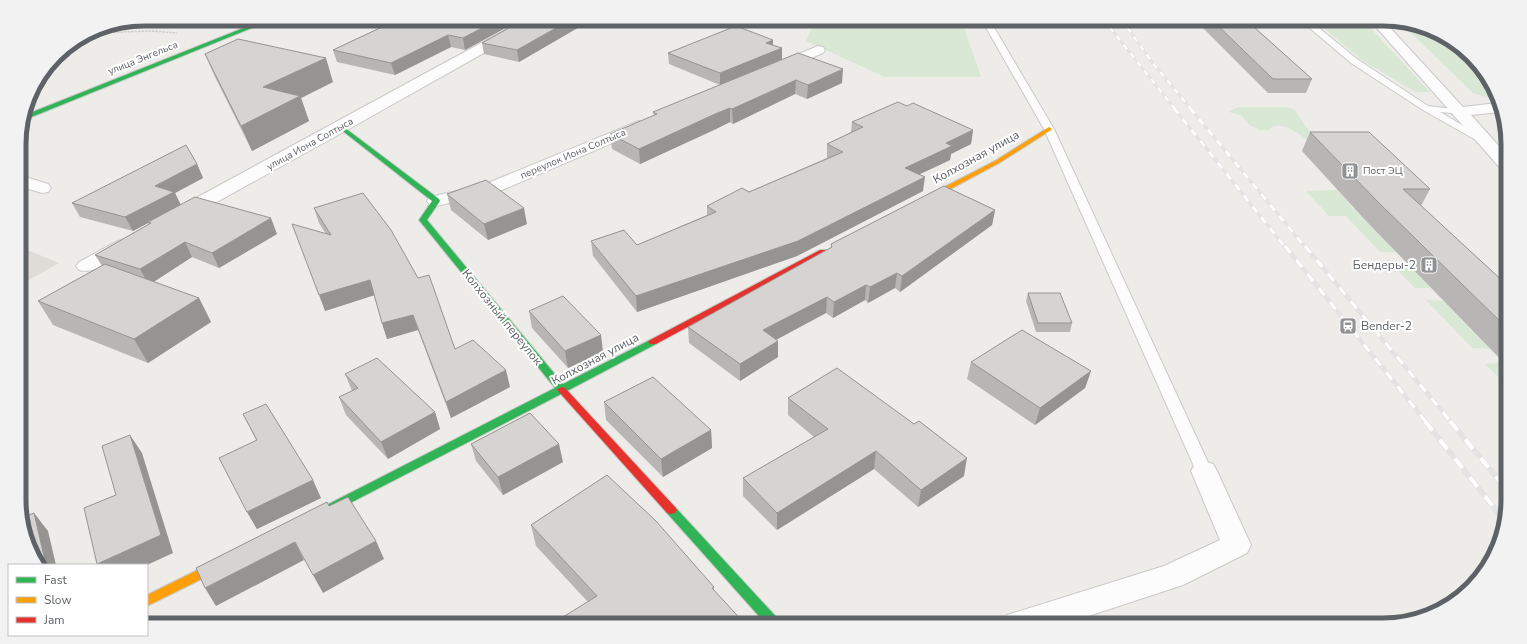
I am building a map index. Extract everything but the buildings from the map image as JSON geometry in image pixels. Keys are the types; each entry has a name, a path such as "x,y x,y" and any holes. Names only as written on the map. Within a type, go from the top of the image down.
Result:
{"street":[{"name":"улица Энгельса","path":"29,116 252,26"},
{"name":"улица Иона Солтыса","path":"168,221 341,127 521,26"},
{"path":"1381,26 1501,158"},
{"path":"767,72 818,50"},
{"path":"1459,112 1495,108"},
{"name":"переулок Иона Солтыса","path":"436,201 489,189 650,121"},
{"path":"341,127 436,201"},
{"name":"Колхозная улица","path":"915,204 998,162 1049,129"},
{"path":"26,182 42,188"},
{"name":"Колхозный переулок","path":"436,201 424,220 562,390 770,618"},
{"path":"86,266 141,236"},
{"name":"Колхозная улица","path":"316,515 562,390 831,248"},
{"path":"1040,618 1172,576 1237,545 1204,471"},
{"path":"148,600 231,558"}],"lane":[{"path":"989,26 1049,129 1204,471"},
{"path":"1312,26 1354,61 1426,108 1486,142"},
{"path":"1426,108 1459,112"}],"path":[{"path":"107,32 151,31 226,36"}],"shaded area":[{"path":"26,249 59,263 26,282"}],"green space":[{"path":"813,26 963,26 981,77 885,77 806,41"},
{"path":"1321,26 1369,26 1430,92 1415,92 1362,60"},
{"path":"1406,28 1428,35 1455,50 1477,72 1492,99 1473,93"},
{"path":"1238,107 1288,107 1295,110 1307,128 1322,141 1313,144 1298,133 1285,127 1279,126 1268,130 1260,130 1249,125 1241,115 1229,112"},
{"path":"1338,190 1354,209 1379,210 1396,252 1380,252 1346,216 1329,216 1306,191"},
{"path":"1408,264 1431,288 1415,288 1392,265"},
{"path":"1426,300 1443,301 1490,349 1472,348"},
{"path":"1501,363 1501,380 1485,364"}],"railway":[{"path":"1109,26 1175,109"},
{"path":"1126,26 1152,62 1191,109"},
{"path":"1174,108 1285,247"},
{"path":"1190,108 1305,247"},
{"path":"1285,246 1426,422"},
{"path":"1305,246 1451,422"},
{"path":"1425,421 1500,515"},
{"path":"1450,421 1501,483"}],"traffic: fast":[{"path":"29,116 254,26"},
{"path":"341,127 436,201 423,220 562,390"},
{"path":"323,512 653,342"},
{"path":"671,510 769,618"}],"traffic: slow":[{"path":"921,201 997,162 1049,129"},
{"path":"148,600 226,561"}],"traffic: jam":[{"path":"653,342 823,252"},
{"path":"562,390 671,510"}],"place":[{"name":"Пост ЭЦ","path":"1350,171"},
{"name":"Бендеры-2","path":"1429,265"},
{"name":"Bender-2","path":"1348,326"}]}
